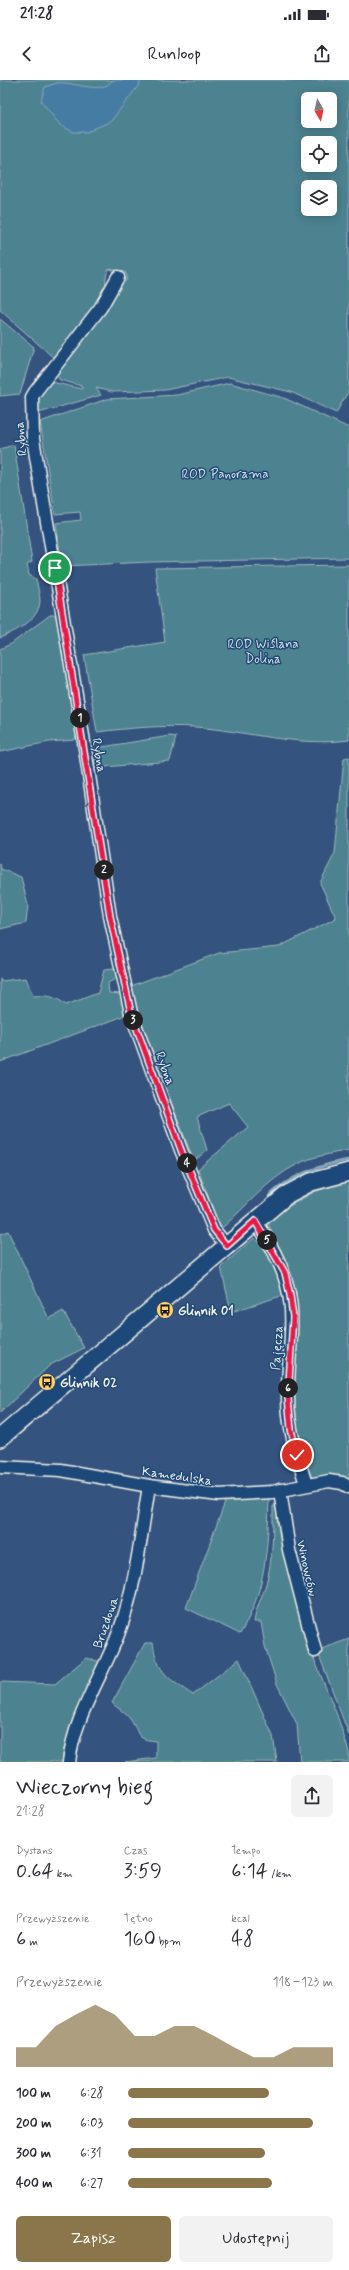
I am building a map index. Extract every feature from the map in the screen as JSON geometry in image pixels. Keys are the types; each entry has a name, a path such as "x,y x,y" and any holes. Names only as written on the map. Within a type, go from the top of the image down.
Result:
{"main road":[{"path":"0,1438 288,1194 311,1182 349,1172"}],"street":[{"name":"Rybna","path":"118,277 100,307 32,397 33,439 84,742 110,916 131,1013 208,1216 216,1234 227,1246"},
{"name":"Pajęcza","path":"255,1221 285,1273 290,1295 293,1317 288,1398 291,1429 306,1484"},
{"name":"Kamedulska","path":"0,1467 61,1470 149,1486 219,1495 280,1490 306,1484 329,1481 342,1483 349,1487"},
{"name":"Bruzdowa","path":"69,1762 74,1733 119,1631 132,1584 149,1486"},
{"name":"Winowców","path":"280,1490 288,1550 315,1652"}],"green space":[{"path":"0,80 349,80 349,390 336,413 291,392 228,377 165,390 112,392 96,388 101,395 35,414 36,401 47,381 82,389 82,386 60,380 54,372 123,282 126,281 127,276 125,272 109,269 106,276 103,297 55,359 0,310"},
{"path":"0,319 34,347 20,394 0,396"},
{"name":"ROD Panorama","path":"230,383 284,398 349,428 349,558 150,562 62,566 56,523 81,520 80,512 55,514 40,422 107,399 177,395"},
{"path":"14,445 32,562 27,565 29,575 36,579 40,601 39,608 31,620 0,638 0,449"},
{"name":"ROD Wiślana Dolina","path":"349,565 349,740 329,742 291,740 183,726 146,727 97,732 84,655 165,642 155,568"},
{"path":"50,615 56,615 61,622 79,733 74,740 49,742 0,752 0,649 11,644"},
{"path":"170,736 176,737 170,761 94,768 94,760 98,759 96,748"},
{"path":"349,757 349,1150 308,1159 296,1165 266,1186 223,1227 219,1226 198,1169 248,1127 229,1103 197,1117 207,1150 194,1161 136,1012 131,986 219,953 279,947 336,918 320,883 335,853 344,758"},
{"path":"0,864 1,869 21,877 28,905 26,923 0,929"},
{"path":"115,969 117,978 108,983 109,993 121,994 125,1013 121,1017 0,1062 0,979 1,981 26,978 33,996 51,997 66,1005 98,993 104,970"},
{"path":"349,1181 349,1484 337,1477 311,1477 296,1438 293,1401 296,1292 285,1259 269,1226 270,1217 300,1196"},
{"path":"8,1231 49,1319 63,1311 84,1348 50,1365 0,1413 0,1234"},
{"path":"254,1238 266,1248 281,1281 284,1295 231,1312 221,1267"},
{"path":"227,1497 269,1497 268,1533 264,1568 249,1618 240,1634 186,1608"},
{"path":"273,1506 277,1506 310,1649 337,1715 349,1752 349,1762 300,1762 297,1724 277,1684 265,1646 261,1622 254,1622 266,1584 270,1565 273,1536"},
{"path":"349,1639 349,1735 319,1655 319,1650"},
{"path":"145,1643 153,1643 161,1668 171,1679 193,1695 239,1659 273,1736 277,1762 125,1762 156,1758 156,1741 141,1737 128,1717 112,1703"},
{"path":"86,1658 101,1662 65,1744 63,1762 0,1762 0,1682 55,1684"}],"water":[{"path":"113,80 141,80 139,85 111,121 87,132 73,132 60,125 41,101 45,87 56,83 87,87 102,87 108,85"}],"waterway":[{"path":"269,1196 296,1177 306,1172 349,1160"},
{"path":"286,1207 319,1188"},
{"path":"232,1253 246,1241"}],"place":[{"name":"Glinnik 01","path":"165,1310"},
{"name":"Glinnik 02","path":"47,1382"}],"route":[{"path":"55,568 84,742 110,916 131,1013 181,1150 214,1230 227,1246 255,1221 259,1225 285,1273 293,1317 289,1355 288,1398 291,1429 297,1455"}]}
